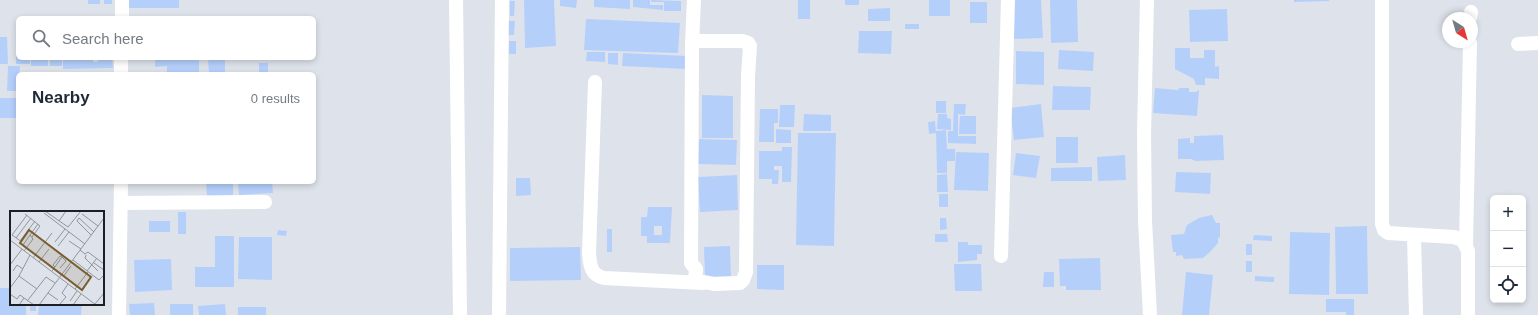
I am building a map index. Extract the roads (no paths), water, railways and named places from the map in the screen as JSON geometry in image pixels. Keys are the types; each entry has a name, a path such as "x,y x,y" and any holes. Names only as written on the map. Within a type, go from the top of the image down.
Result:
{"street":[{"path":"122,0 122,16"},
{"path":"456,0 460,315"},
{"path":"499,315 502,0"},
{"path":"694,0 692,41 691,263 696,269 695,280 714,284"},
{"path":"1001,256 1008,0"},
{"path":"1147,0 1144,126 1145,206 1150,315"},
{"path":"1382,0 1382,224 1388,233 1458,238 1466,246"},
{"path":"595,82 589,253 592,271 596,276 604,278 714,284 740,283 746,272 748,76 750,46 748,43 742,41 692,41"},
{"path":"1518,44 1538,43"},
{"path":"1468,315 1466,246 1470,48"},
{"path":"121,72 122,60"},
{"path":"119,315 121,184"},
{"path":"121,203 265,202"},
{"path":"1414,236 1416,315"}]}
